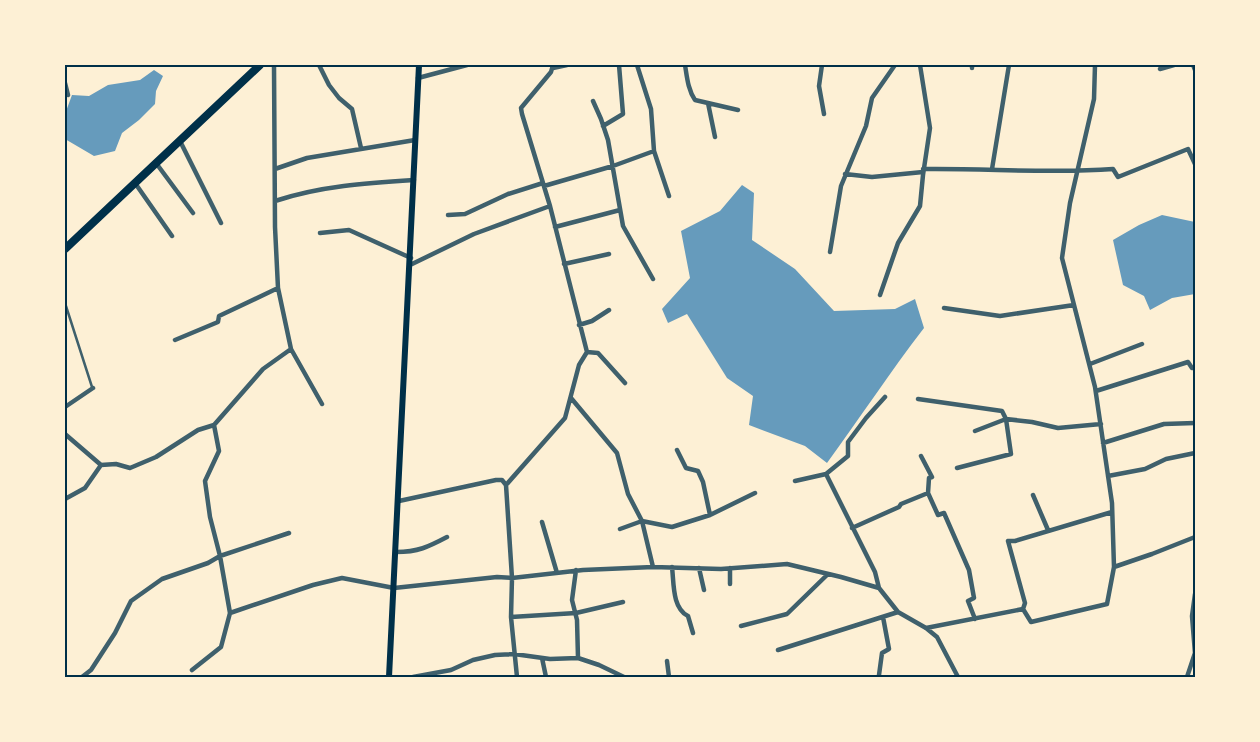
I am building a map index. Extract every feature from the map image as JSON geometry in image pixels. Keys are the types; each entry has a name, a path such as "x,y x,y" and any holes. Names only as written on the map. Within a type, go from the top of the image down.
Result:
{"main road":[{"path":"65,250 260,65"},
{"path":"389,677 419,65"}],"street":[{"path":"274,65 278,288 291,349 322,404"},
{"path":"319,65 329,85 339,98 352,109 361,148"},
{"path":"418,78 466,65"},
{"path":"506,485 565,418 579,365 586,352 550,206 521,108 553,66 567,65"},
{"path":"603,126 623,114 619,65"},
{"path":"636,65 651,110 654,151 669,196"},
{"path":"685,65 691,95 695,100 738,110"},
{"path":"822,65 819,86 824,114"},
{"path":"830,252 841,186 845,174 866,126 872,98 894,65"},
{"path":"880,295 898,243 920,206 923,170 930,128 920,65"},
{"path":"992,169 1009,65"},
{"path":"1023,609 1031,622 1107,604 1114,567 1112,512 1096,391 1062,258 1070,203 1094,99 1095,65"},
{"path":"1160,68 1174,65"},
{"path":"1193,65 1195,70"},
{"path":"65,83 68,94"},
{"path":"593,101 608,140 623,226 654,279"},
{"path":"708,103 715,136"},
{"path":"275,169 307,158 415,140"},
{"path":"180,141 221,223"},
{"path":"845,174 872,177 923,170 992,169 1078,172 1113,169 1118,177 1188,149 1195,164"},
{"path":"448,215 465,214 508,194 613,166 654,151"},
{"path":"156,163 193,213"},
{"path":"275,201 294,195 332,188 414,180"},
{"path":"135,183 172,236"},
{"path":"320,233 349,230 410,262 474,234 550,206"},
{"path":"555,228 620,210"},
{"path":"564,264 609,254"},
{"path":"174,340 218,322 219,316 278,288"},
{"path":"944,308 1000,316 1074,305"},
{"path":"579,325 592,321 608,310"},
{"path":"1090,364 1142,344"},
{"path":"65,434 100,465 116,464 130,468 156,457 198,430 214,425 263,369 291,349"},
{"path":"586,352 598,353 625,383"},
{"path":"1096,391 1188,362 1192,368 1195,367"},
{"path":"65,407 93,388"},
{"path":"795,481 826,474 848,456 848,442 885,397"},
{"path":"571,398 617,453 628,494 642,521 653,567"},
{"path":"918,399 1002,411 1006,419 1011,454 957,468"},
{"path":"975,431 1006,419 1058,428 1101,424"},
{"path":"1103,443 1164,424 1195,423"},
{"path":"192,670 221,647 230,613 220,556 210,517 205,481 219,451 214,425"},
{"path":"677,450 686,468 698,471 703,482 710,515"},
{"path":"1108,476 1145,469 1166,460 1195,453"},
{"path":"921,456 932,477 929,478 928,493 938,515 944,513 969,570 974,598 968,601 975,618"},
{"path":"65,499 85,488 100,465"},
{"path":"826,474 875,572 879,588 898,612 926,628 936,637 958,677"},
{"path":"399,501 496,480 502,480 506,485 512,578 511,617 517,677"},
{"path":"852,528 928,493"},
{"path":"620,529 642,521 672,527 710,515 754,494"},
{"path":"1034,495 1048,530"},
{"path":"1023,609 1025,603 1008,541 1015,541 1112,512"},
{"path":"542,522 557,573"},
{"path":"82,677 91,670 131,601 162,579 208,563 220,556 289,533"},
{"path":"396,552 412,552 426,548 447,537"},
{"path":"1114,567 1195,537"},
{"path":"230,613 313,585 342,578 394,588 497,577 512,578 576,570 653,567 730,568 787,564 879,588"},
{"path":"672,567 677,604 682,613 688,616 693,633"},
{"path":"699,568 704,590"},
{"path":"730,568 730,584"},
{"path":"576,570 572,600 576,614 578,658"},
{"path":"741,626 787,614 828,574"},
{"path":"1187,677 1194,661 1195,653 1192,616 1195,594"},
{"path":"511,617 576,614 623,602"},
{"path":"926,628 1023,609"},
{"path":"778,650 898,612"},
{"path":"879,675 882,653 889,649 884,617"},
{"path":"413,677 451,670 473,660 495,655 514,654 542,658 578,658 599,665 624,677"},
{"path":"542,658 546,677"},
{"path":"667,661 669,677"}],"lane":[{"path":"65,303 93,388"}],"water":[{"path":"154,70 163,76 156,91 155,104 122,133 115,151 94,156 65,139 65,114 72,95 89,96 108,85 140,80"},
{"path":"742,185 754,193 752,240 795,269 834,311 895,309 915,299 924,328 827,463 805,446 749,425 753,396 727,378 687,314 668,323 662,309 690,278 681,231 720,211"},
{"path":"1162,215 1195,222 1195,294 1172,298 1150,310 1144,296 1123,285 1113,240 1139,225"}]}
